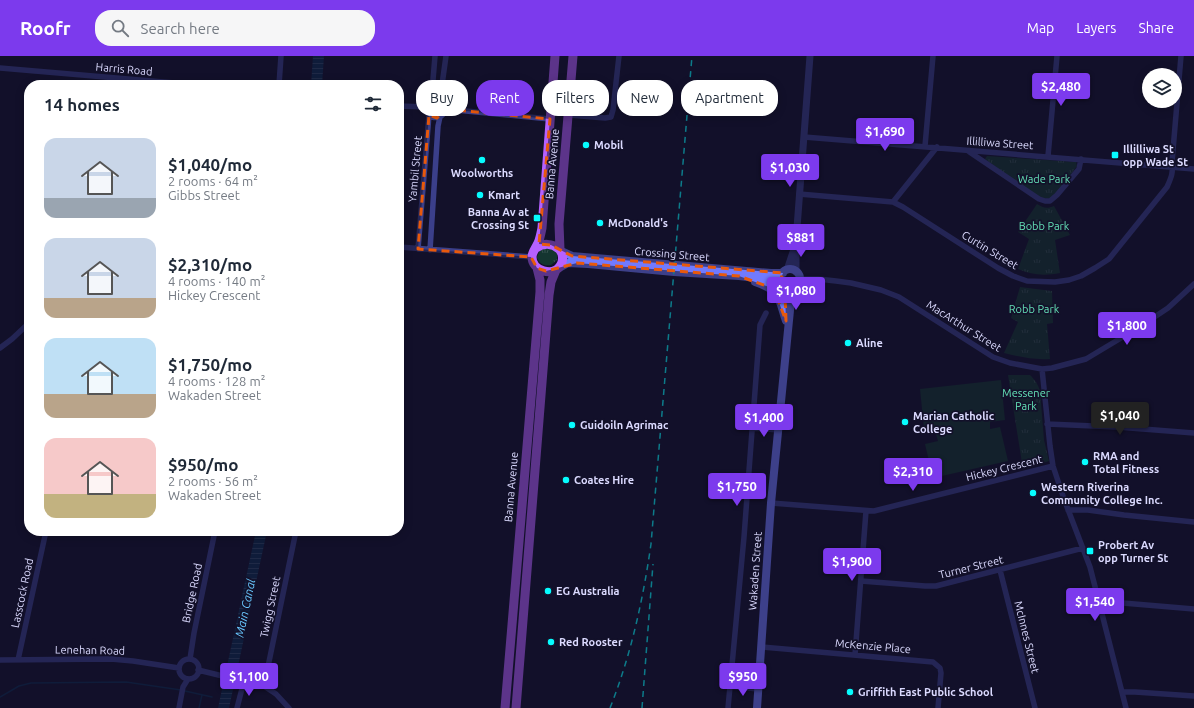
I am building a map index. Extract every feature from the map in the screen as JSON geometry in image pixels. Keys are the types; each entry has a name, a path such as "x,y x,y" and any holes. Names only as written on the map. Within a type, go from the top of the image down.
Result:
{"main road":[{"name":"Banna Avenue","path":"536,248 540,239 542,228 555,56"},
{"name":"Banna Avenue","path":"571,80 573,56"},
{"name":"Banna Avenue","path":"560,250 559,229 568,116"},
{"path":"547,244 555,246 560,250 563,260 557,269 546,271 537,268 532,257 536,248 547,244"},
{"name":"Crossing Street","path":"560,250 568,255 686,267 772,274 785,272"},
{"name":"Crossing Street","path":"557,269 568,263 577,263 674,272 739,276 765,279 782,285"},
{"name":"Banna Avenue","path":"505,708 540,292 540,280 537,268"},
{"name":"Banna Avenue","path":"516,708 549,295 551,282 557,269"},
{"path":"791,270 797,279 791,289 782,285 780,278 785,272 791,270"},
{"name":"Crossing Street","path":"739,276 769,286 775,292 782,304 786,321"},
{"name":"Wakaden Street","path":"757,708 771,503 787,339 792,300 797,279"},
{"name":"Wakaden Street","path":"782,285 786,302 787,339"}],"street":[{"path":"279,80 281,56"},
{"path":"433,80 435,56"},
{"path":"443,80 446,56"},
{"path":"586,116 605,118 611,117 619,56"},
{"name":"Wakaden Street","path":"797,279 796,241 810,56"},
{"path":"925,146 933,56"},
{"path":"1048,156 1057,56"},
{"name":"Curtin Street","path":"799,194 893,202 907,209 998,268 1027,281 1055,282 1081,276 1096,268 1109,258 1168,187 1174,172 1172,167 1181,56"},
{"name":"Harris Road","path":"0,68 140,80"},
{"path":"404,106 416,105"},
{"path":"468,111 550,119"},
{"name":"Yambil Street","path":"418,249 429,116"},
{"path":"431,116 434,118 440,117"},
{"name":"Yambil Street","path":"430,250 438,126 440,117"},
{"name":"Illilliwa Street","path":"804,137 1194,169"},
{"path":"893,202 937,148"},
{"path":"967,150 1045,201 1050,201 1057,195 1078,169 1081,159"},
{"name":"Wakaden Street","path":"785,272 796,241"},
{"path":"404,248 532,257"},
{"name":"MacArthur Street","path":"797,279 836,280 880,290 899,297 993,357 1010,364 1042,369 1086,359 1168,308 1194,284"},
{"name":"Wakaden Street","path":"728,708 744,537 751,428 760,325 766,313"},
{"path":"0,348 24,328"},
{"path":"1042,369 1047,424 1054,466 1068,510 1090,567 1126,708"},
{"path":"1047,424 1117,427 1194,433"},
{"path":"751,428 779,430"},
{"name":"Hickey Crescent","path":"771,503 874,511 1054,466"},
{"path":"1068,510 1088,510 1194,522"},
{"path":"854,655 866,511"},
{"name":"Lasscock Road","path":"18,660 45,536"},
{"name":"Bridge Road","path":"190,659 214,536"},
{"name":"Twigg Street","path":"264,686 295,536"},
{"name":"Turner Street","path":"861,581 931,586 1000,570 1083,548"},
{"name":"McInnes Street","path":"1000,570 1035,708"},
{"path":"1099,602 1194,609"},
{"name":"McKenzie Place","path":"761,647 933,662 940,668 941,673 938,708"},
{"name":"Lenehan Road","path":"0,660 111,659 133,660 179,668"},
{"path":"179,708 183,687 188,679 193,677 198,670 196,662 190,659 183,661 179,668 181,675 188,679"},
{"path":"198,670 264,686 276,694 289,708"},
{"path":"237,708 244,681"},
{"path":"730,686 758,689"},
{"path":"1122,692 1194,696"}],"highlighted area":[{"path":"445,109 550,119 539,244 551,245 572,256 783,273 780,281 785,293 786,321 775,292 769,287 739,276 577,263 546,271 537,268 531,257 418,249 429,115 437,118"}],"green space":[{"name":"Wade Park","path":"987,156 1076,162 1077,166 1055,196 1051,198 1039,199 985,159"},
{"name":"Bobb Park","path":"1037,204 1045,208 1054,206 1070,235 1055,240 1060,273 1038,274 1028,273 1018,269 1029,239 1018,232"},
{"path":"547,248 554,250 557,254 557,260 551,265 542,264 537,257 540,250"},
{"name":"Robb Park","path":"1020,287 1052,291 1053,323 1047,324 1050,359 1027,358 1004,353 1018,322 1011,318"},
{"name":"Messener Park","path":"1008,375 1030,375 1038,386 1040,391 1044,440 1049,461 1023,469"},
{"path":"1001,380 1005,420 990,422 990,429 1000,427 1008,461 933,478 925,444 938,441 934,428 924,429 920,389"}],"water":[{"path":"313,56 324,56 322,80 311,80"},
{"name":"Main Canal","path":"255,536 266,536 229,708 218,708"}],"waterway":[{"path":"0,697 19,686 31,683 126,682 181,690"},
{"path":"185,691 212,697"},
{"path":"199,708 202,695"}],"railway":[{"path":"610,708 630,648 644,586 651,544 692,56"},
{"path":"642,708 653,564"}],"place":[{"name":"Mobil","path":"586,145"},
{"name":"Illilliwa St opp Wade St","path":"1115,155"},
{"name":"Woolworths","path":"482,160"},
{"name":"Kmart","path":"480,195"},
{"name":"Banna Av at Crossing St","path":"537,218"},
{"name":"McDonald's","path":"600,223"},
{"name":"Aline","path":"848,343"},
{"name":"Marian Catholic College","path":"905,422"},
{"name":"Guidoiln Agrimac","path":"572,425"},
{"name":"RMA and Total Fitness","path":"1085,462"},
{"name":"Coates Hire","path":"566,480"},
{"name":"Western Riverina Community College Inc.","path":"1033,493"},
{"name":"Probert Av opp Turner St","path":"1090,551"},
{"name":"EG Australia","path":"548,591"},
{"name":"Red Rooster","path":"551,642"},
{"name":"Griffith East Public School","path":"850,692"}]}
